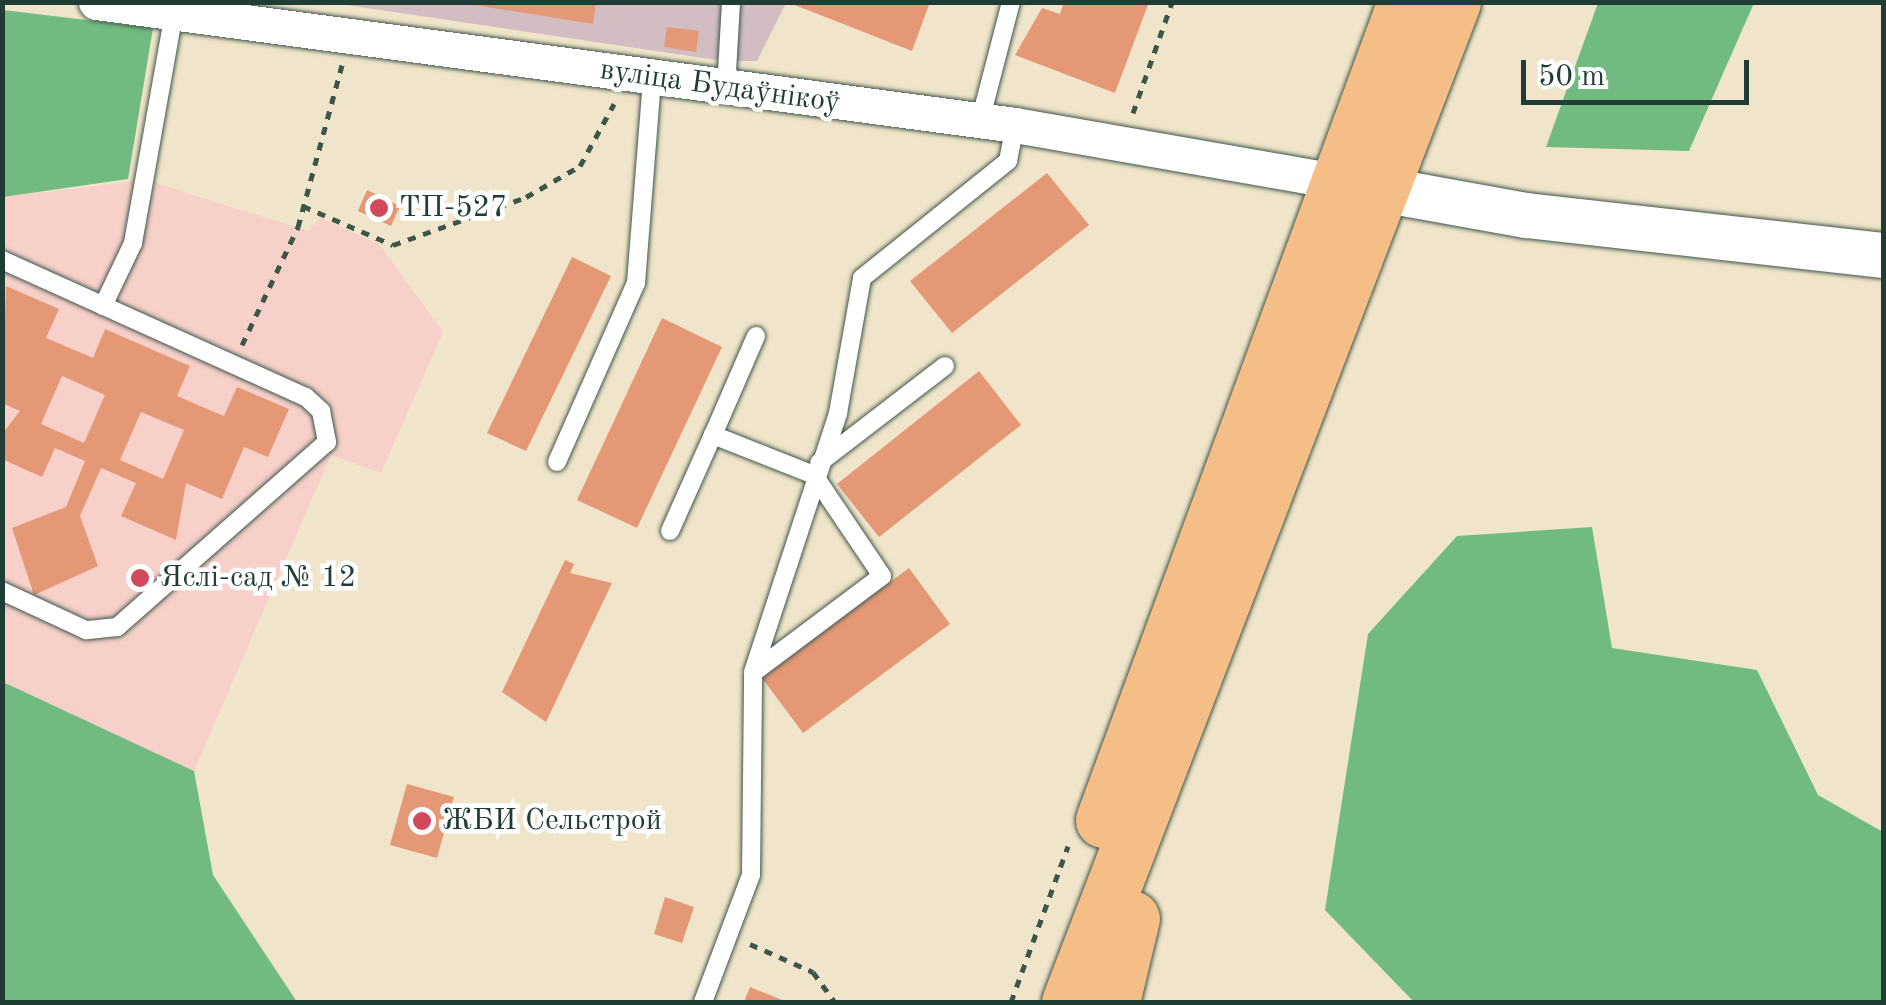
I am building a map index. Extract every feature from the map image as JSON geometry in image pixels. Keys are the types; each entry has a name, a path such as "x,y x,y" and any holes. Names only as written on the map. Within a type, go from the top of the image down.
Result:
{"highway":[{"path":"1112,1002 1204,669 1365,184 1405,2"},
{"path":"1037,1002 1365,184 1453,2"},
{"path":"1068,1002 1204,669"}],"street":[{"name":"вуліца Будаўнікоў","path":"96,2 651,87 726,89 1016,126 1365,184"},
{"path":"1365,184 1526,215 1884,255"}],"lane":[{"path":"726,89 731,2"},
{"path":"980,121 1011,2"},
{"path":"102,306 133,243 174,13"},
{"path":"557,462 636,283 651,87"},
{"path":"702,1002 752,875 753,672 816,469 838,413 862,278 1008,162 1016,126"},
{"path":"2,260 314,402 325,422 323,454 117,627 86,630 2,590"},
{"path":"670,531 756,336"},
{"path":"816,469 946,366"},
{"path":"713,436 816,469 882,576 753,672"}],"path":[{"path":"1122,142 1172,2"},
{"path":"232,366 303,206 340,82"},
{"path":"303,206 393,245 550,184 580,166 620,95 651,87"},
{"path":"728,934 812,972 836,1002"}],"shaded area":[{"path":"333,3 786,3 757,61 723,61"},
{"name":"Яслі-сад № 12","path":"146,180 308,231 320,218 379,244 443,332 381,473 331,455 194,771 3,682 2,197"}],"green space":[{"path":"1598,3 1754,3 1689,151 1546,147"},
{"path":"3,10 153,28 128,179 3,197"},
{"path":"1592,527 1612,648 1757,670 1818,795 1883,832 1883,1002 1414,1002 1325,910 1368,634 1457,536"},
{"path":"3,682 194,771 213,875 297,1002 3,1002"}],"building":[{"path":"456,2 596,2 593,24"},
{"path":"787,2 930,2 912,51"},
{"path":"1064,2 1149,2 1115,93 1015,55 1042,8 1060,14"},
{"path":"667,27 699,31 696,52 664,47"},
{"path":"1047,173 1089,225 952,333 910,281"},
{"name":"ТП-527","path":"367,190 400,206 391,226 358,211"},
{"path":"572,257 611,276 526,451 487,433"},
{"path":"6,286 59,309 46,338 93,358 105,329 190,366 177,396 200,406 224,416 237,387 289,409 268,457 244,447 222,499 186,483 176,540 121,516 136,483 101,468 80,516 98,566 34,595 12,528 66,507 85,461 55,448 42,477 2,459 2,434 20,411 2,403","holes":["62,376 105,395 84,443 41,424","141,412 184,430 163,479 120,460"]},
{"path":"662,318 722,347 637,528 577,500"},
{"path":"979,371 1021,425 879,537 837,484"},
{"path":"565,560 574,564 570,573 612,583 546,722 502,692"},
{"path":"909,568 950,624 803,733 762,678"},
{"name":"ЖБИ Сельстрой","path":"407,784 454,797 437,858 390,845"},
{"path":"665,897 694,907 682,943 654,934"},
{"path":"750,987 787,1002 744,1002"}],"place":[{"name":"ТП-527","path":"379,208"},
{"name":"Яслі-сад № 12","path":"140,578"},
{"name":"ЖБИ Сельстрой","path":"422,821"}]}
